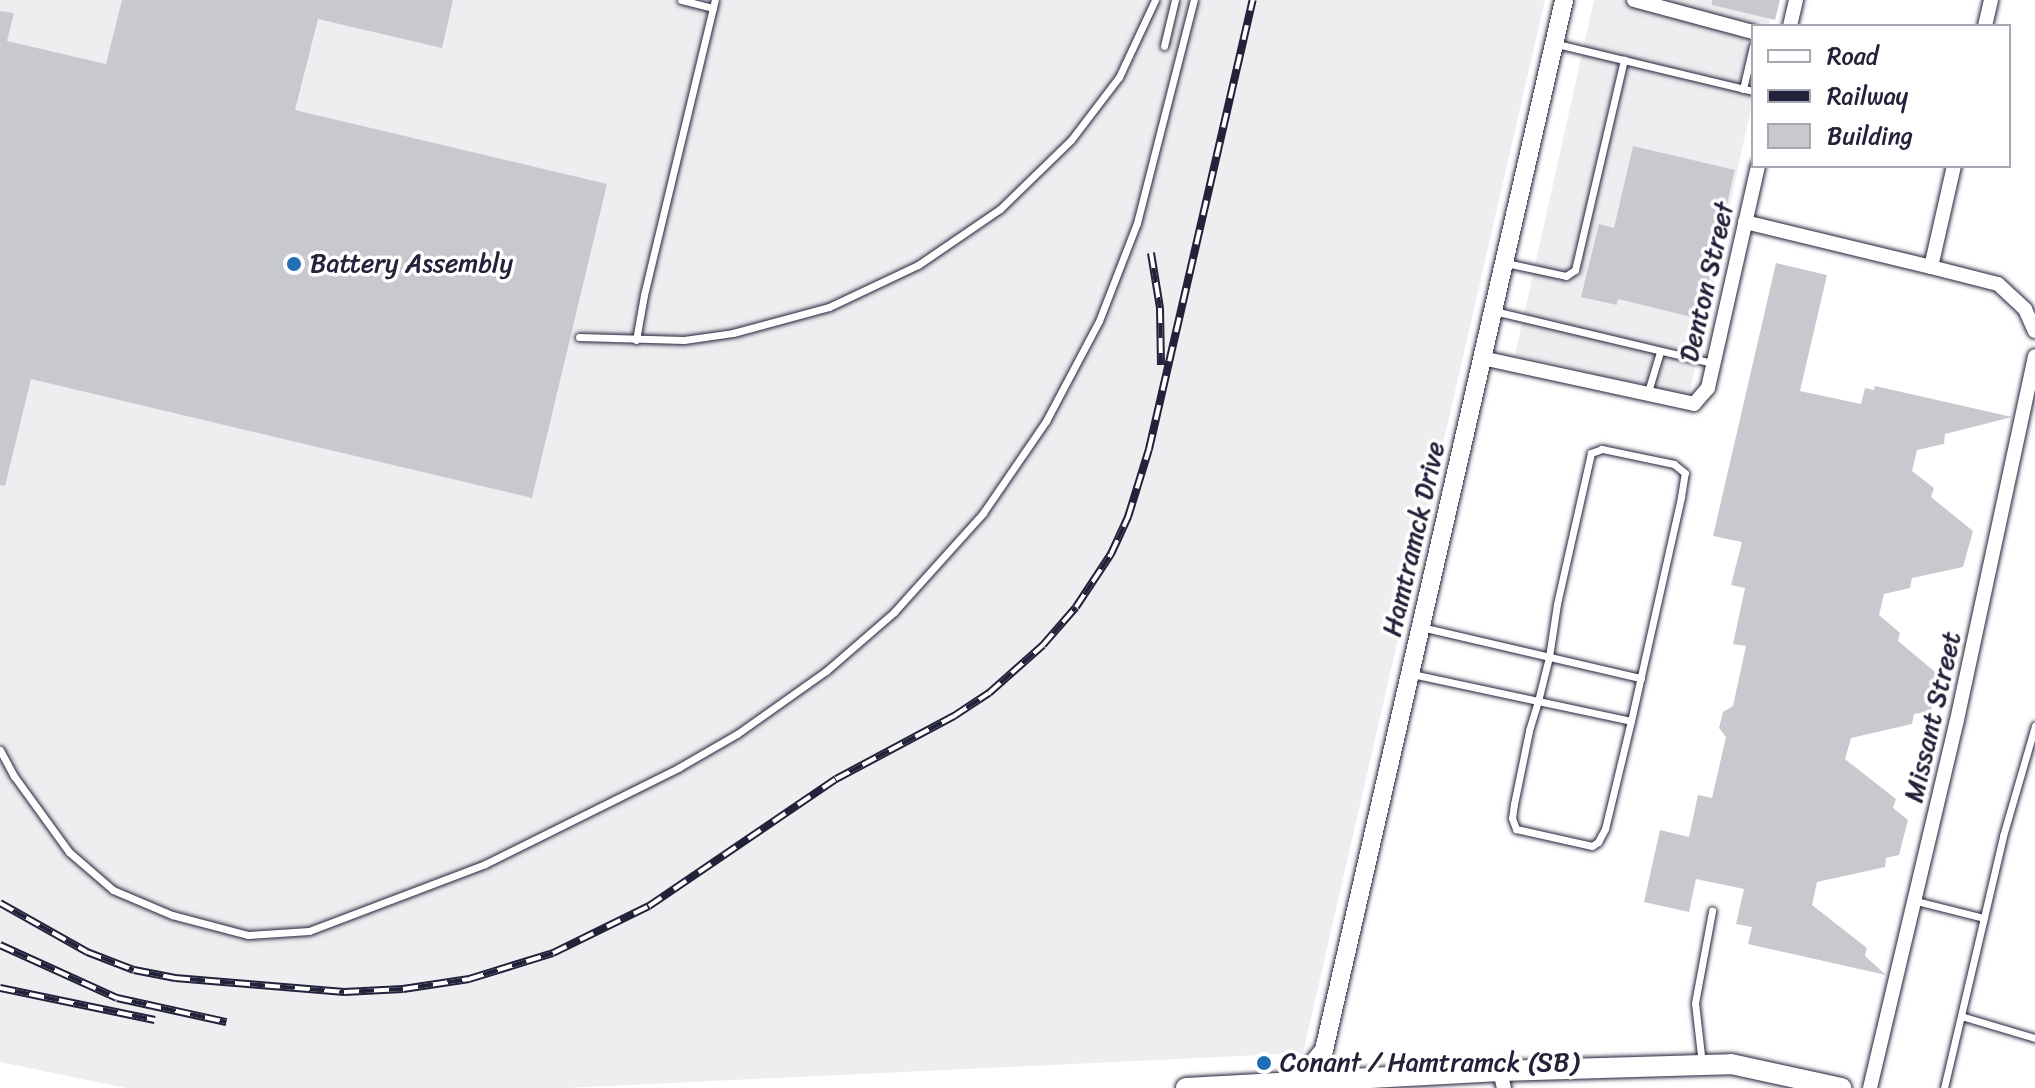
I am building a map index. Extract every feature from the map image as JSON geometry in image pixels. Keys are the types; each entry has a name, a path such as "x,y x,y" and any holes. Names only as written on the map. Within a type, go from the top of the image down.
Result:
{"main road":[{"path":"1186,1088 1502,1080 1731,1064 1837,1088"}],"street":[{"name":"Hamtramck Drive","path":"1296,1085 1324,1050 1564,0"},
{"path":"1634,0 1751,31"},
{"path":"1790,24 1796,0"},
{"path":"1985,24 1991,0"},
{"name":"Denton Street","path":"1647,395 1694,404 1708,388 1758,168"},
{"path":"1931,267 1954,168"},
{"path":"1745,222 1998,284 2025,309 2035,331"},
{"name":"Missant Street","path":"1870,1088 1916,901 2035,356"},
{"path":"1482,358 1647,395"}],"lane":[{"path":"636,340 714,4 681,0"},
{"path":"579,337 684,340 781,322 874,288 960,239 1000,209 1071,140 1119,77 1155,0"},
{"path":"1164,46 1175,0"},
{"path":"0,750 14,776 69,852 113,890 172,915 248,935 309,931 485,864 668,773 737,734 826,671 894,612 983,513 1046,421 1099,321 1137,223 1194,0"},
{"path":"1554,43 1751,91"},
{"path":"1743,89 1751,55"},
{"path":"1504,263 1566,276 1575,270 1624,60"},
{"path":"1493,311 1713,363"},
{"path":"1647,395 1660,352"},
{"path":"1602,449 1674,464 1685,473 1641,678 1605,829 1592,846 1516,829 1512,818 1549,657 1557,604 1591,453 1602,449"},
{"path":"1421,627 1641,678"},
{"path":"1410,674 1631,721"},
{"path":"1944,1088 2003,836 2035,726"},
{"path":"1916,901 1984,918"},
{"path":"1702,1066 1695,1003 1712,911"},
{"path":"1961,1016 2035,1038"}],"shaded area":[{"path":"0,0 1545,0 1303,1053 566,1088 126,1088 0,1062"},
{"path":"1594,0 1774,0 1769,24 1751,24 1751,108 1689,395 1515,355"}],"building":[{"name":"Battery Assembly","path":"122,0 453,0 442,48 318,19 295,110 607,184 532,498 31,379 5,486 0,485 0,11 14,13 7,41 106,64"},
{"path":"1712,0 1780,0 1775,20 1712,5"},
{"path":"1633,146 1735,170 1700,319 1618,299 1617,305 1581,297 1599,224 1614,228"},
{"path":"1776,263 1827,275 1800,391 1861,404 1865,388 1874,390 1875,386 2012,417 1945,434 1944,444 1917,450 1912,471 1934,488 1931,497 1973,531 1963,567 1912,578 1910,588 1884,594 1879,615 1900,633 1898,641 1940,676 1931,711 1914,714 1912,724 1851,738 1845,759 1896,799 1893,808 1908,820 1899,855 1886,858 1885,867 1817,882 1812,905 1867,948 1865,956 1886,975 1748,944 1752,927 1736,924 1744,889 1696,879 1689,912 1644,902 1660,830 1689,837 1698,795 1712,798 1726,737 1719,728 1723,712 1733,706 1746,646 1733,644 1745,588 1731,585 1742,542 1713,536"}],"railway":[{"path":"0,903 87,952 134,970 175,978 344,992 403,989 469,979 553,953 649,906 836,779 954,716 989,693 1043,645 1076,607 1111,554 1128,517 1149,449 1253,0"},
{"path":"1151,253 1160,308 1161,365"},
{"path":"0,945 117,998 226,1022"},
{"path":"0,988 155,1020"}],"place":[{"name":"Battery Assembly","path":"294,264"},
{"name":"Conant / Hamtramck (SB)","path":"1264,1063"}]}
